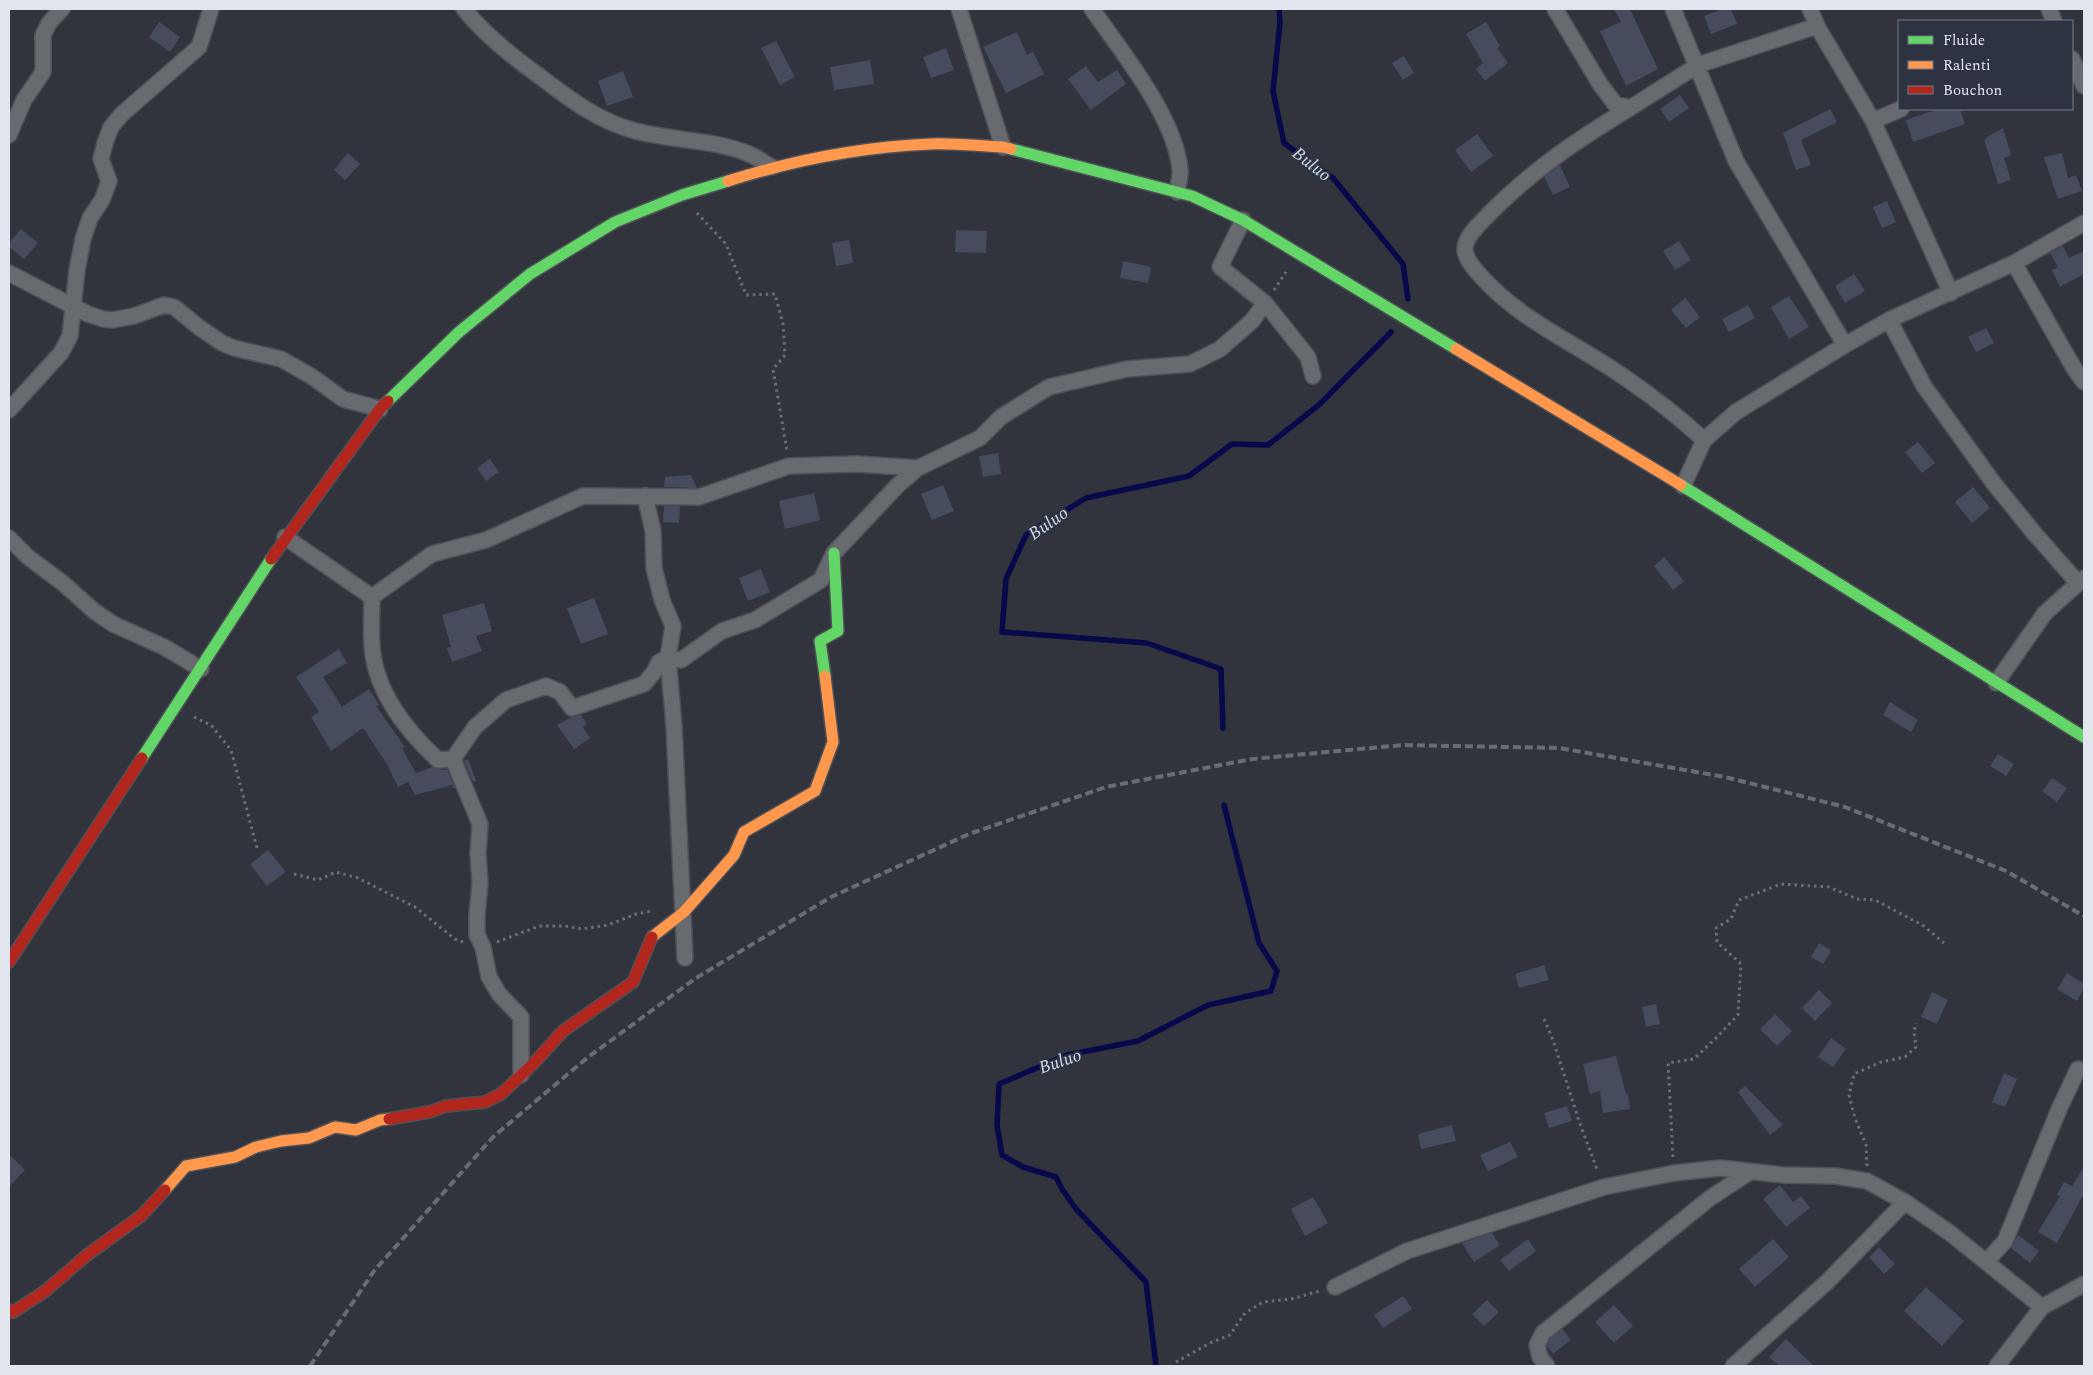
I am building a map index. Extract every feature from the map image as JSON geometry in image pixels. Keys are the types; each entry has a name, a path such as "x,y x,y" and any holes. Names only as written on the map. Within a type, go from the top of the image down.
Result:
{"main road":[{"path":"9,962 176,708 285,537 380,409 459,332 530,274 615,222 682,195 772,167 865,149 932,144 1003,147 1192,196 1243,220 1683,486 2084,737"},
{"path":"9,1310 13,1312 44,1292 86,1255 141,1216 186,1166 235,1158 256,1147 281,1141 309,1138 335,1126 356,1130 380,1120 429,1112 446,1106 485,1102 501,1094 563,1031 633,982 652,937 684,912 734,855 744,832 815,791 833,742 820,641 838,631 834,553"}],"street":[{"path":"9,135 24,100 43,72 43,35 49,22 62,9"},
{"path":"9,410 67,346 83,239 90,218 102,200 109,182 101,159 111,127 129,108 199,47 211,9"},
{"path":"464,9 487,36 501,48 588,111 613,124 665,138 724,146 750,154 772,167"},
{"path":"959,9 1003,147"},
{"path":"1092,9 1157,106 1170,130 1180,171 1177,192"},
{"path":"1555,9 1600,84 1615,104 1630,108"},
{"path":"1673,9 1698,65 1736,161 1845,345"},
{"path":"1810,9 1817,26 1874,121 1951,293"},
{"path":"1704,440 1676,415 1622,376 1526,318 1491,288 1471,264 1464,250 1466,240 1522,182 1555,156 1698,65 1817,26"},
{"path":"2073,61 2084,86"},
{"path":"1874,121 1899,110"},
{"path":"1243,220 1220,267 1265,303 1308,357 1313,376"},
{"path":"1683,486 1704,440 1736,412 1889,320 2014,263 2084,223"},
{"path":"2014,263 2075,370 2084,382"},
{"path":"9,273 88,314 112,320 134,316 164,304 169,305 222,343 234,348 281,359 312,376 343,399 380,409"},
{"path":"453,759 475,727 506,700 546,686 560,692 572,708 644,684 654,672 659,662 668,657 681,660 722,631 755,620 821,580 834,553 898,485 918,468 980,438 1001,416 1049,387 1127,369 1190,364 1220,349 1252,321 1265,303"},
{"path":"1889,320 1924,386 1992,481 2034,533 2081,581 2045,613 1996,683"},
{"path":"372,597 432,554 486,540 583,496 698,496 789,466 857,464 918,468"},
{"path":"645,496 653,531 654,568 662,600 673,626 668,657 674,726 685,958"},
{"path":"285,537 372,597"},
{"path":"9,538 28,557 64,584 94,611 113,624 164,647 201,669"},
{"path":"372,597 371,637 375,669 388,697 414,738 438,760 453,759"},
{"path":"453,759 480,824 478,853 480,883 477,935 483,948 489,977 499,994 521,1016 521,1075"},
{"path":"1986,1262 2005,1241 2078,1069"},
{"path":"1335,1287 1407,1251 1485,1224 1530,1212 1604,1186 1674,1173 1720,1168 1750,1172 1835,1176 1867,1181 1906,1202 1950,1233 2042,1307"},
{"path":"1547,1366 1540,1357 1537,1345 1542,1333 1696,1209 1750,1172"},
{"path":"1733,1366 1828,1280 1906,1202"},
{"path":"1997,1366 2042,1307 2084,1284"}],"path":[{"path":"682,195 726,244 746,295 775,294 783,324 785,356 773,369 789,466"},
{"path":"1265,303 1300,253"},
{"path":"176,708 211,725 231,750 257,848"},
{"path":"1674,1173 1668,1064 1694,1058 1715,1040 1738,1015 1741,964 1717,942 1716,928 1731,919 1739,900 1781,884 1829,887 1857,899 1875,900 1924,926 1944,943"},
{"path":"1544,1020 1553,1040 1578,1121 1604,1186"},
{"path":"1867,1181 1866,1145 1855,1118 1849,1095 1854,1074 1881,1062 1905,1057 1916,1047 1914,1032 1916,1023"},
{"path":"1176,1362 1210,1343 1230,1335 1245,1313 1263,1302 1291,1299 1335,1287"}],"building":[{"path":"1614,9 1630,9 1658,69 1626,86 1600,31 1621,22"},
{"path":"1723,9 1731,9 1737,24 1711,34 1704,16"},
{"path":"159,22 180,37 170,52 149,37"},
{"path":"1486,22 1500,46 1497,48 1508,63 1485,81 1476,69 1483,63 1466,34"},
{"path":"1017,32 1027,55 1033,52 1044,74 1006,93 983,47"},
{"path":"776,41 795,77 780,85 761,48"},
{"path":"946,48 954,70 931,78 923,57"},
{"path":"1404,56 1414,73 1403,80 1392,63"},
{"path":"870,60 874,84 834,90 830,67"},
{"path":"1086,66 1098,82 1117,70 1126,84 1091,110 1068,79"},
{"path":"623,71 633,97 607,106 598,81"},
{"path":"1680,95 1689,108 1669,122 1660,109"},
{"path":"1830,109 1837,122 1801,140 1811,165 1796,170 1783,133"},
{"path":"1935,110 1960,110 1965,124 1913,142 1906,120"},
{"path":"2003,128 2011,155 2004,158 2011,180 1998,184 1984,139"},
{"path":"1477,134 1493,156 1471,172 1455,150"},
{"path":"348,153 360,164 345,180 334,170"},
{"path":"2062,153 2068,178 2076,175 2082,191 2058,199 2044,157"},
{"path":"1560,165 1570,187 1553,195 1544,177"},
{"path":"1887,201 1896,222 1882,228 1873,207"},
{"path":"21,229 38,243 24,259 9,247 9,243"},
{"path":"956,230 987,231 986,253 955,252"},
{"path":"849,240 853,263 836,266 832,243"},
{"path":"1679,241 1691,260 1675,270 1663,251"},
{"path":"2063,246 2069,258 2084,251 2084,274 2060,287 2052,270 2058,267 2050,253"},
{"path":"1123,261 1151,267 1148,283 1120,278"},
{"path":"1854,274 1865,291 1845,303 1835,286"},
{"path":"1789,296 1809,327 1789,339 1771,307"},
{"path":"1685,298 1700,317 1686,328 1671,310"},
{"path":"1748,305 1755,318 1729,332 1722,319"},
{"path":"1986,328 1994,343 1976,352 1968,337"},
{"path":"1918,442 1935,463 1922,473 1905,452"},
{"path":"998,453 1001,474 983,477 979,456"},
{"path":"490,459 499,472 486,481 477,468"},
{"path":"691,475 697,488 664,487 665,477"},
{"path":"943,485 954,511 932,520 921,494"},
{"path":"1973,487 1990,508 1972,523 1955,502"},
{"path":"814,493 820,520 785,529 779,501"},
{"path":"664,506 680,506 679,523 663,522"},
{"path":"1664,557 1684,581 1673,590 1654,566"},
{"path":"761,569 770,592 748,601 739,578"},
{"path":"594,598 608,634 581,644 567,608"},
{"path":"484,603 492,631 476,636 482,651 452,662 447,648 451,647 442,615"},
{"path":"339,649 347,663 323,677 342,707 369,689 379,705 376,706 405,747 402,748 416,773 432,767 443,770 447,769 455,788 452,785 415,795 408,782 398,787 387,764 363,728 331,751 311,717 319,712 296,677"},
{"path":"1890,702 1918,720 1911,732 1883,715"},
{"path":"581,715 587,724 583,727 590,738 574,749 557,725 572,717"},
{"path":"1998,754 2014,764 2006,776 1990,766"},
{"path":"468,759 476,781 473,782 464,761"},
{"path":"2052,778 2067,788 2057,802 2042,791"},
{"path":"268,850 286,872 267,886 250,864"},
{"path":"1819,943 1831,951 1823,964 1811,957"},
{"path":"1544,965 1549,980 1519,988 1515,974"},
{"path":"2067,973 2084,984 2084,988 2077,1001 2057,989"},
{"path":"1819,990 1832,1003 1815,1021 1802,1008"},
{"path":"1932,992 1948,1000 1937,1024 1921,1017"},
{"path":"1656,1004 1660,1024 1646,1027 1642,1007"},
{"path":"1775,1014 1792,1031 1777,1046 1760,1029"},
{"path":"1831,1038 1846,1049 1833,1067 1818,1057"},
{"path":"1616,1056 1626,1094 1628,1094 1630,1109 1603,1113 1600,1091 1590,1094 1583,1064"},
{"path":"2004,1073 2017,1079 2005,1107 1992,1102"},
{"path":"1745,1086 1783,1125 1770,1135 1738,1092"},
{"path":"1567,1106 1572,1121 1549,1128 1544,1113"},
{"path":"1452,1125 1456,1141 1421,1149 1418,1134"},
{"path":"1510,1142 1518,1157 1488,1171 1480,1155"},
{"path":"9,1154 25,1170 9,1187"},
{"path":"2084,1167 2084,1194 2057,1243 2038,1232 2060,1196 2057,1195 2064,1182 2072,1186"},
{"path":"1780,1185 1793,1202 1801,1196 1810,1208 1786,1227 1763,1199"},
{"path":"1313,1197 1328,1223 1305,1236 1291,1209"},
{"path":"1492,1233 1500,1245 1474,1262 1462,1243"},
{"path":"2018,1235 2039,1251 2030,1263 2011,1248"},
{"path":"1528,1239 1536,1251 1509,1271 1500,1260"},
{"path":"1773,1239 1789,1257 1755,1287 1739,1269"},
{"path":"1879,1247 1895,1264 1884,1274 1869,1257"},
{"path":"1926,1287 1964,1321 1942,1346 1904,1311"},
{"path":"1403,1296 1412,1309 1383,1328 1374,1315"},
{"path":"1487,1300 1499,1312 1484,1326 1472,1314"},
{"path":"1614,1305 1633,1326 1614,1343 1595,1322"},
{"path":"1562,1329 1571,1340 1553,1354 1547,1346 1550,1339"},
{"path":"1786,1339 1814,1366 1779,1366 1769,1357"}],"waterway":[{"name":"Buluo","path":"1279,9 1280,22 1273,91 1284,143 1333,178 1403,264 1408,299"},
{"name":"Buluo","path":"1223,728 1221,669 1147,643 1002,632 1006,579 1026,535 1086,498 1189,476 1232,444 1268,445 1320,404 1391,332"},
{"name":"Buluo","path":"1156,1366 1146,1282 1076,1209 1056,1177 1023,1167 1002,1155 997,1125 999,1084 1067,1055 1138,1041 1208,1005 1271,991 1277,971 1259,943 1224,805"}],"railway":[{"path":"310,1366 374,1271 493,1137 587,1058 696,978 831,897 969,834 1106,787 1252,759 1403,745 1559,748 1725,777 1845,807 2006,871 2084,916"}],"traffic: fast":[{"path":"1011,149 1192,196 1243,220 1456,349"},
{"path":"388,401 459,332 530,274 615,222 682,195 728,181"},
{"path":"1681,485 2084,737"},
{"path":"825,676 820,641 838,631 834,553"},
{"path":"142,758 271,559"}],"traffic: slow":[{"path":"728,181 803,161 879,148 957,144 1011,149"},
{"path":"1456,349 1681,485"},
{"path":"652,937 684,912 734,855 744,832 815,791 833,742 825,676"},
{"path":"165,1190 186,1166 235,1157 256,1147 281,1141 309,1138 335,1127 356,1130 380,1120 389,1119"}],"traffic: jam":[{"path":"271,559 380,409 388,401"},
{"path":"9,962 142,758"},
{"path":"389,1119 429,1112 446,1106 485,1102 501,1094 533,1064 563,1031 633,982 652,937"},
{"path":"9,1310 13,1312 44,1292 87,1255 141,1216 165,1190"}]}
